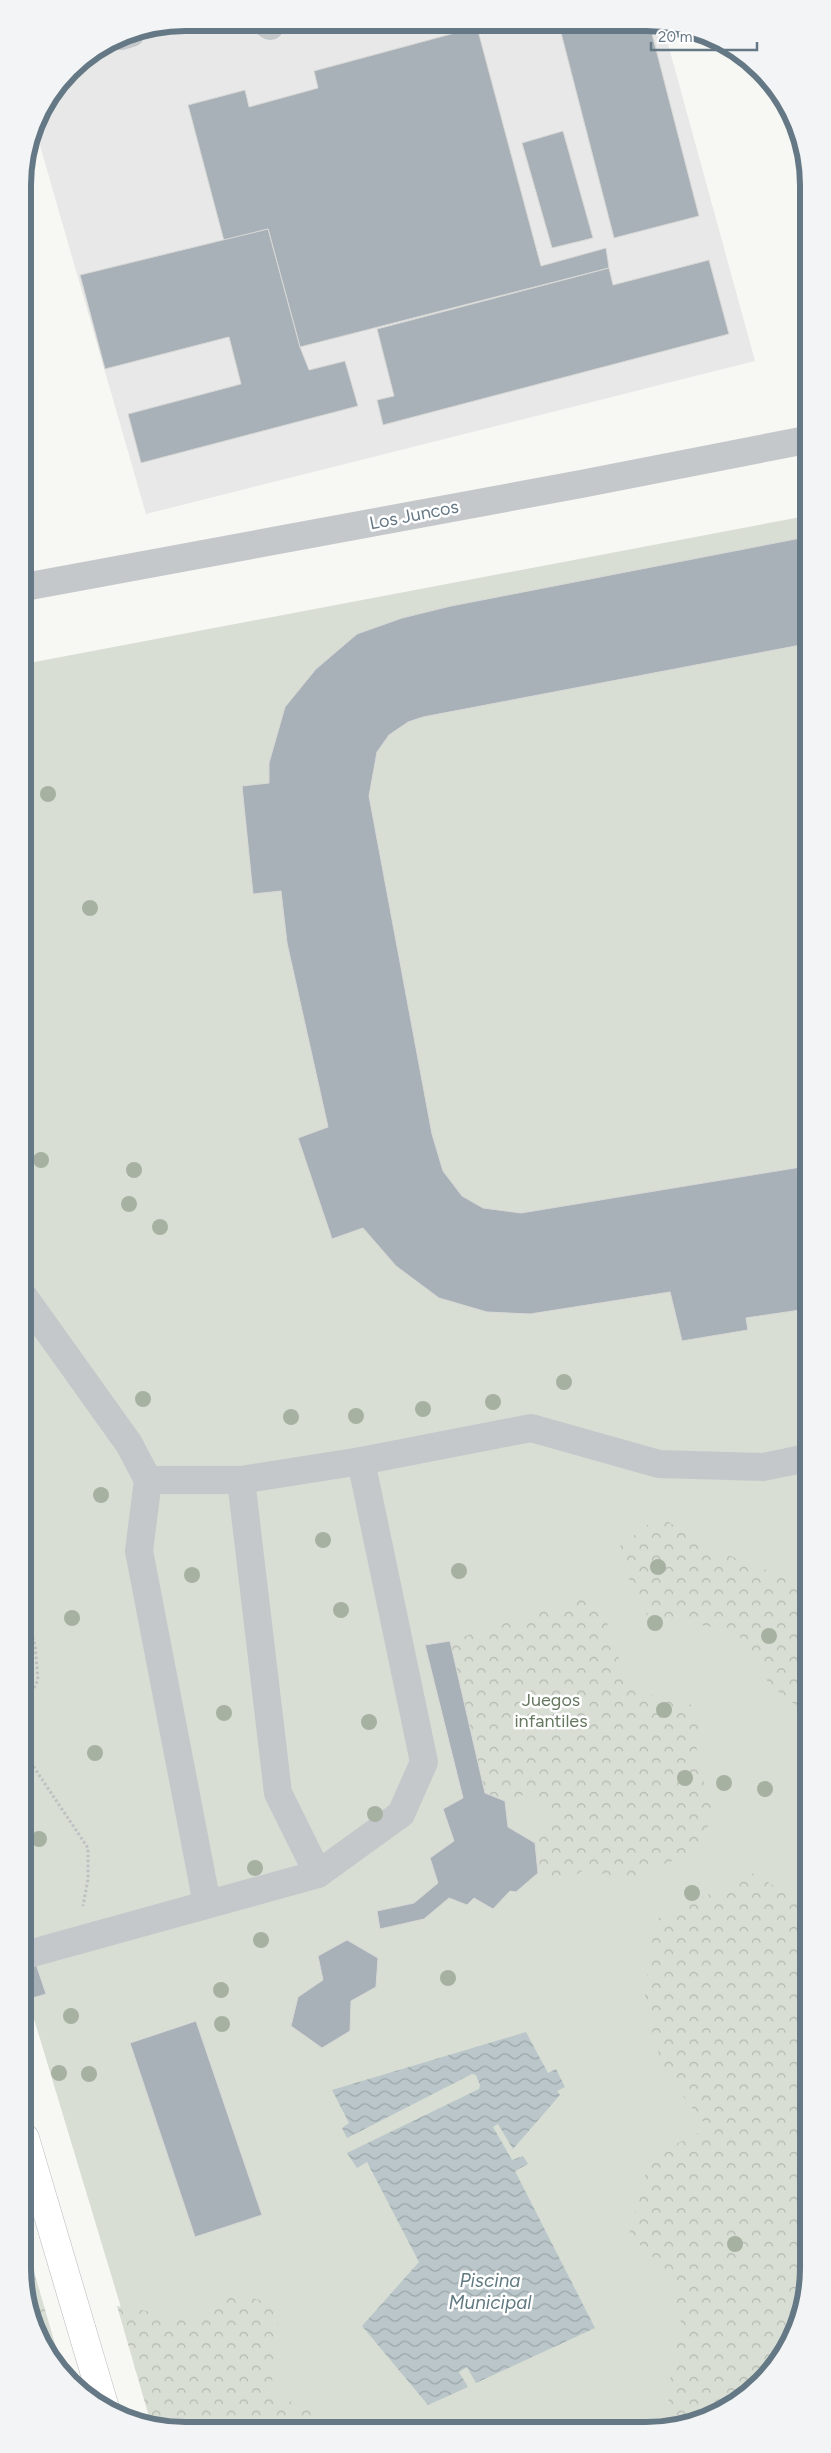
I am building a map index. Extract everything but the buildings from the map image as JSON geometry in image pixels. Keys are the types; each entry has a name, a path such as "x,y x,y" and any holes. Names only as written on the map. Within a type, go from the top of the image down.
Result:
{"main road":[{"path":"31,2155 102,2397"}],"street":[{"name":"Los Juncos","path":"32,586 572,486 800,441"},
{"path":"31,1307 129,1444 148,1480 139,1550 207,1904"},
{"path":"148,1480 241,1480 361,1462 531,1428 659,1464 763,1467 799,1460"},
{"path":"31,1953 318,1874 401,1814 424,1762 361,1462"},
{"path":"241,1480 278,1793 318,1874"}],"path":[{"path":"31,1632 35,1646 38,1680 31,1693"},
{"path":"31,1763 88,1848 88,1879 78,1940"},
{"path":"34,2295 42,2323"}],"shaded area":[{"path":"185,31 646,31 665,33 755,361 146,514 38,139 47,117 63,91 84,69 100,57 126,43 145,36"}],"green space":[{"path":"800,517 799,2278 795,2308 788,2327 779,2345 762,2369 740,2390 714,2406 695,2414 676,2419 646,2422 185,2422 155,2419 31,2009 32,663"},
{"path":"659,1516 708,1547 787,1578 799,1585 799,1708 770,1685 737,1632 647,1615 615,1550"},
{"name":"Juegos infantiles","path":"581,1594 603,1611 623,1670 653,1695 692,1705 702,1725 698,1737 698,1768 707,1786 721,1805 694,1849 634,1882 585,1869 557,1888 538,1873 535,1843 554,1822 531,1792 505,1801 485,1793 450,1641 549,1609 565,1608"},
{"path":"754,1873 799,1903 799,2278 795,2308 788,2327 774,2353 747,2384 714,2406 695,2414 670,2420 668,2390 681,2323 669,2273 629,2234 650,2157 708,2128 664,2072 644,2003 655,1920"},
{"path":"31,2261 58,2354 39,2317 34,2298"},
{"path":"236,2294 279,2305 271,2394 341,2422 185,2422 149,2417 117,2306 194,2319"}],"water":[{"name":"Piscina Municipal","path":"526,2032 548,2073 556,2069 565,2087 557,2091 560,2095 513,2149 498,2124 493,2127 512,2160 523,2156 528,2164 515,2171 595,2328 476,2383 467,2367 459,2372 468,2387 428,2405 362,2326 419,2262 367,2162 357,2168 347,2153 479,2089 480,2085 476,2075 472,2074 347,2138 342,2128 349,2123 332,2090"}]}
